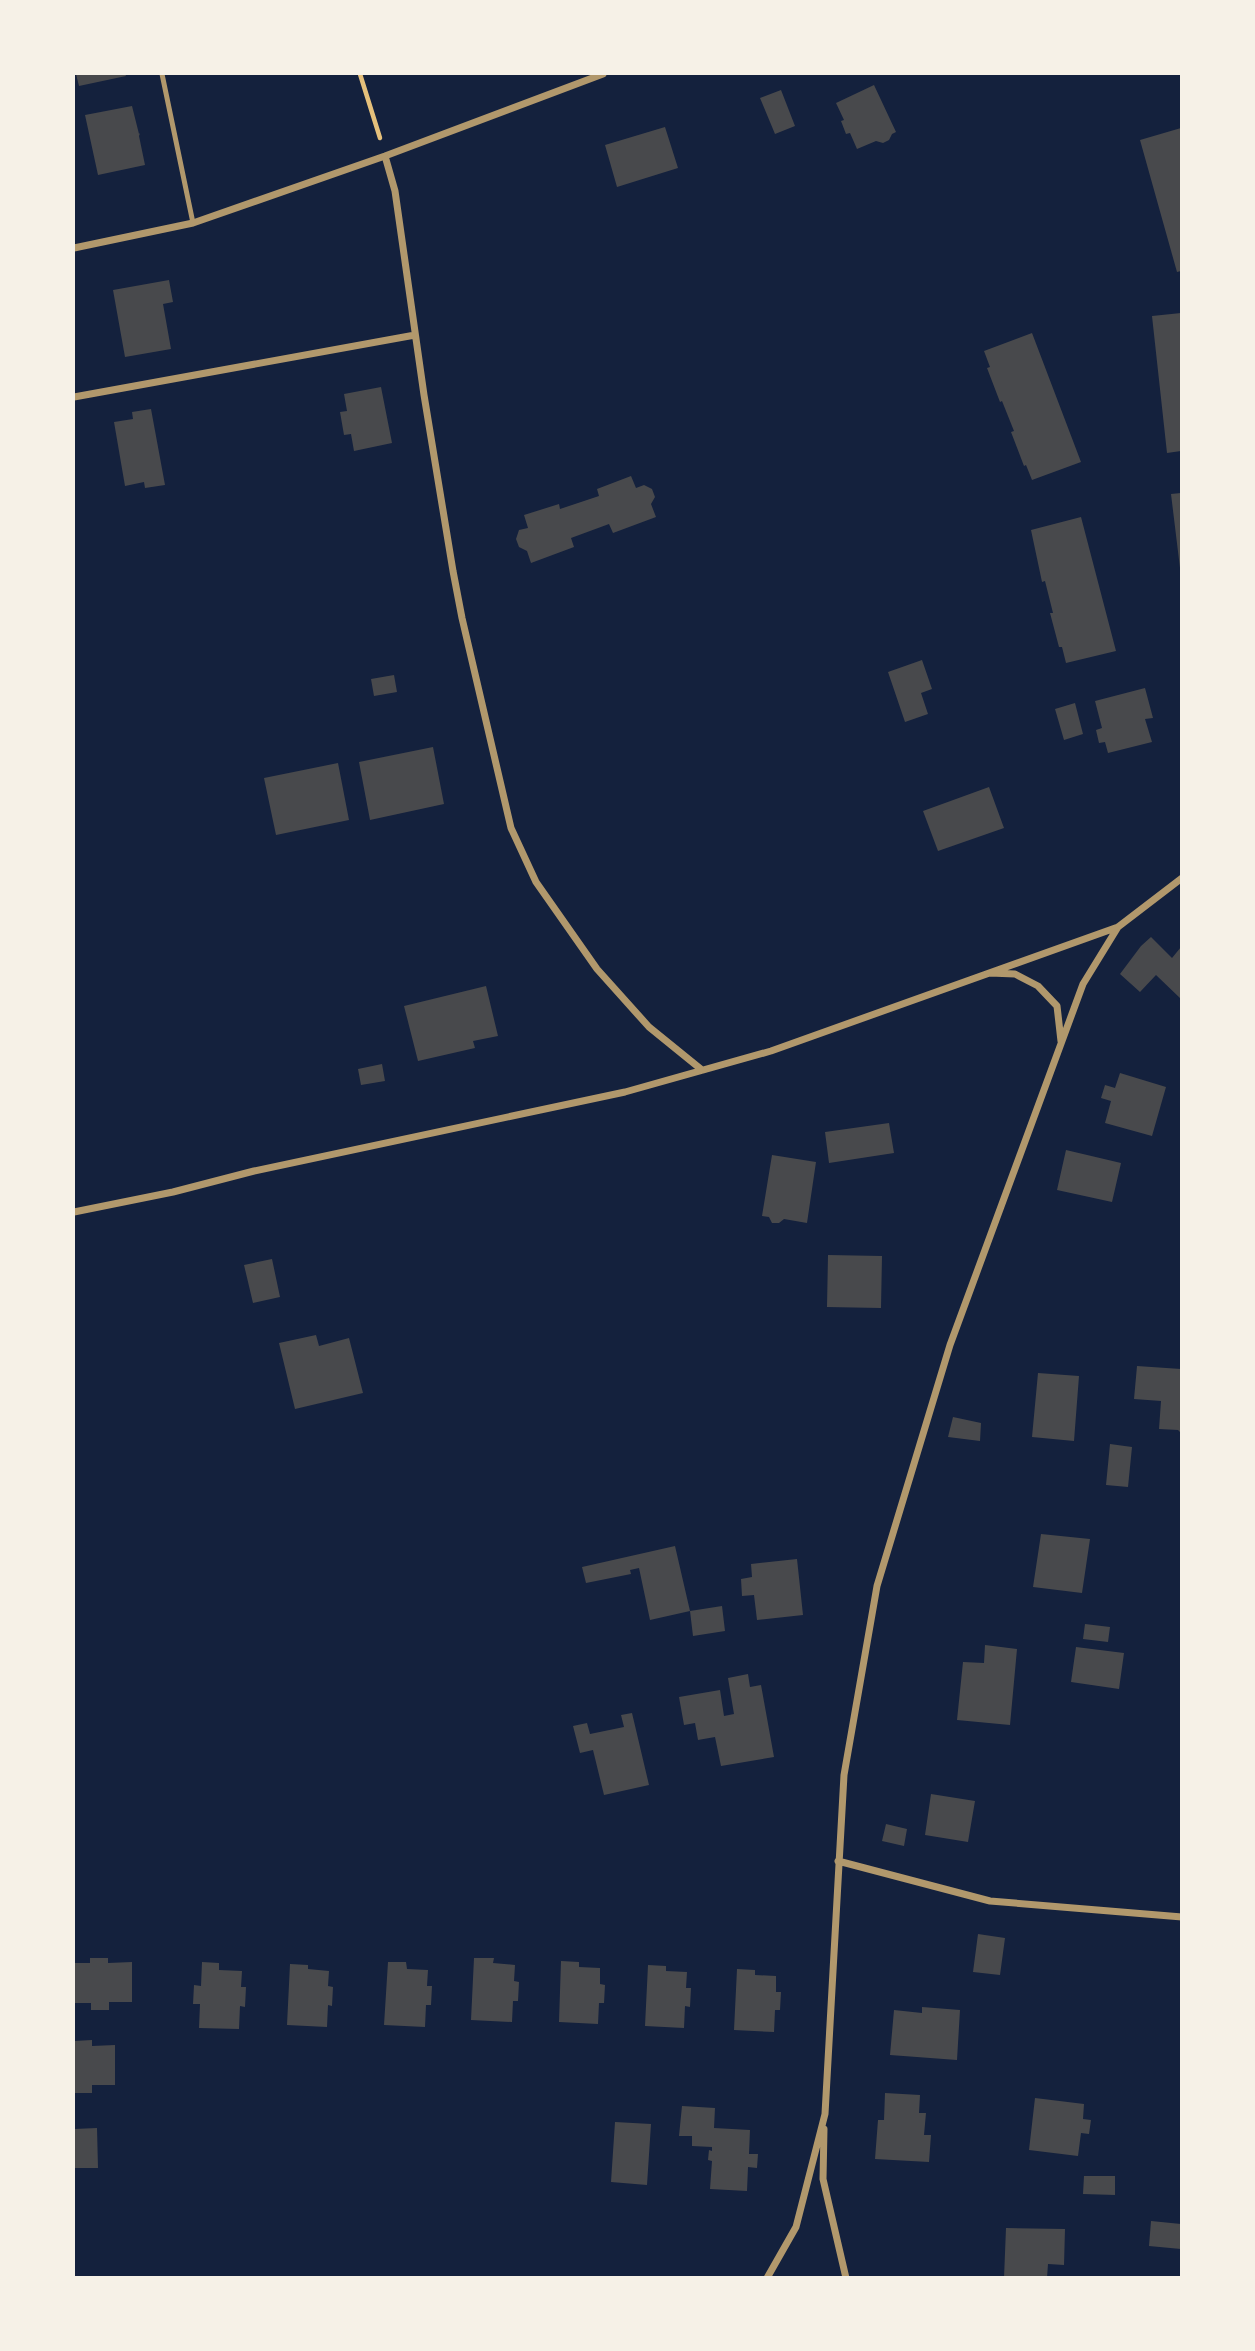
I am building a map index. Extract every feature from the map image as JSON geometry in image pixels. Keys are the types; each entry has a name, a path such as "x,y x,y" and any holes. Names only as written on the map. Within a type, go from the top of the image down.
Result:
{"street":[{"path":"74,248 192,223 385,156 603,74"},
{"path":"385,156 395,191 415,335 462,618 511,828 536,882 597,969 649,1027 702,1070"},
{"path":"74,397 415,335"},
{"path":"74,1212 625,1092 771,1051 1118,927 1181,878"},
{"path":"846,2277 823,2179 825,2114 844,1774 877,1586 950,1345 1061,1041 1083,984 1118,927"},
{"path":"984,974 1015,974 1038,986 1057,1006 1061,1041"},
{"path":"838,1861 990,1901 1181,1917"},
{"path":"767,2277 796,2227 825,2114"}],"lane":[{"path":"162,74 192,223"}],"path":[{"path":"360,74 385,156"}],"building":[{"path":"76,74 125,74 126,76 79,86"},
{"path":"874,85 896,132 883,143 876,141 857,149 850,133 846,134 841,121 844,120 836,103"},
{"path":"781,90 795,126 775,134 760,98"},
{"path":"132,106 145,165 98,175 85,115"},
{"path":"665,127 678,168 617,187 605,145"},
{"path":"1181,128 1181,271 1177,272 1140,140"},
{"path":"169,280 173,302 163,304 171,349 125,357 113,290"},
{"path":"1181,313 1181,451 1167,453 1152,316"},
{"path":"1032,333 1081,462 1032,480 1026,465 1024,466 1011,432 1014,431 987,368 990,367 984,351"},
{"path":"381,387 392,443 354,451 351,434 344,435 340,412 347,411 344,394"},
{"path":"151,409 165,485 145,488 144,482 125,486 114,422 133,419 132,412"},
{"path":"631,476 636,488 644,485 652,489 655,497 651,504 656,517 613,533 609,524 571,538 574,547 531,563 527,551 519,547 516,539 519,530 528,528 524,515 559,504 560,509 599,496 597,489"},
{"path":"1181,493 1181,568 1180,568 1171,494"},
{"path":"1081,517 1116,651 1066,663 1050,613 1053,613 1045,581 1042,582 1031,530"},
{"path":"922,660 932,689 921,693 928,714 905,722 888,672"},
{"path":"394,675 397,692 374,696 371,679"},
{"path":"1145,688 1153,718 1145,719 1152,742 1108,753 1105,742 1099,743 1096,730 1102,728 1095,701"},
{"path":"1075,703 1083,734 1064,740 1055,709"},
{"path":"433,747 444,804 370,820 359,762"},
{"path":"338,763 349,820 276,835 264,778"},
{"path":"989,787 1004,828 938,851 923,811"},
{"path":"1151,937 1172,958 1181,947 1181,999 1156,975 1140,992 1120,974"},
{"path":"486,986 498,1036 473,1041 475,1048 418,1061 404,1006"},
{"path":"382,1064 385,1081 361,1085 358,1069"},
{"path":"1120,1073 1166,1087 1152,1136 1105,1123 1111,1101 1101,1098 1105,1085 1115,1088"},
{"path":"889,1123 894,1153 829,1163 825,1132"},
{"path":"1066,1150 1121,1163 1112,1202 1057,1190"},
{"path":"772,1155 816,1162 807,1223 784,1219 779,1223 772,1223 769,1217 762,1216"},
{"path":"828,1255 882,1256 881,1308 827,1307"},
{"path":"272,1259 280,1297 253,1303 244,1265"},
{"path":"316,1335 319,1346 349,1338 363,1393 295,1409 279,1343"},
{"path":"1137,1366 1181,1369 1181,1433 1178,1430 1159,1429 1161,1401 1134,1399"},
{"path":"1038,1373 1079,1376 1074,1441 1032,1437"},
{"path":"953,1417 981,1423 980,1441 948,1437"},
{"path":"1110,1444 1132,1447 1128,1487 1106,1485"},
{"path":"1041,1534 1090,1539 1082,1593 1033,1587"},
{"path":"675,1546 690,1611 650,1620 639,1568 630,1570 631,1574 586,1583 582,1567"},
{"path":"797,1559 803,1615 757,1620 754,1595 742,1596 741,1579 752,1577 751,1564"},
{"path":"722,1606 725,1631 693,1636 690,1611"},
{"path":"1085,1624 1110,1627 1108,1642 1083,1639"},
{"path":"985,1645 1017,1649 1010,1725 957,1720 963,1662 984,1663"},
{"path":"1076,1647 1124,1653 1119,1689 1071,1682"},
{"path":"748,1674 750,1687 761,1685 774,1757 721,1766 715,1737 698,1740 695,1723 684,1725 679,1697 720,1690 724,1716 734,1714 728,1678"},
{"path":"632,1713 649,1785 604,1795 593,1750 580,1753 573,1726 587,1723 590,1734 624,1727 621,1715"},
{"path":"931,1794 975,1801 968,1842 925,1835"},
{"path":"886,1824 907,1829 904,1846 882,1841"},
{"path":"978,1934 1005,1938 1000,1975 973,1972"},
{"path":"90,1958 108,1958 108,1963 132,1962 132,2002 109,2002 109,2010 91,2010 91,2003 74,2003 74,1963 90,1963"},
{"path":"474,1958 494,1958 493,1963 515,1965 514,1981 519,1982 518,2001 513,2001 512,2022 471,2020"},
{"path":"561,1961 579,1962 579,1967 600,1968 600,1984 605,1985 604,2003 599,2003 598,2024 559,2022"},
{"path":"202,1962 219,1963 219,1970 242,1971 241,1987 246,1987 245,2007 240,2006 239,2029 199,2028 200,2004 193,2004 194,1985 201,1986"},
{"path":"388,1962 406,1962 407,1969 428,1970 427,1986 432,1986 431,2005 426,2005 425,2027 384,2025"},
{"path":"290,1964 308,1965 308,1969 329,1971 328,1986 333,1987 332,2006 328,2005 327,2027 287,2025"},
{"path":"648,1965 666,1966 666,1971 687,1972 686,1988 691,1988 690,2007 685,2006 684,2028 645,2026"},
{"path":"737,1969 755,1970 755,1975 776,1976 776,1992 781,1992 780,2010 775,2010 774,2032 734,2030"},
{"path":"922,2007 960,2010 957,2060 890,2055 894,2010 922,2013"},
{"path":"92,2040 92,2046 115,2045 115,2085 92,2085 92,2093 74,2093 74,2041"},
{"path":"885,2093 920,2095 919,2113 926,2113 924,2135 931,2135 929,2162 875,2159 878,2120 884,2120"},
{"path":"1035,2098 1084,2104 1083,2119 1091,2120 1089,2134 1081,2133 1078,2156 1029,2150"},
{"path":"682,2106 715,2108 714,2128 750,2130 749,2154 758,2154 757,2168 748,2167 747,2191 710,2189 712,2161 708,2160 712,2147 692,2146 692,2136 679,2136"},
{"path":"615,2122 651,2124 647,2185 611,2182"},
{"path":"97,2128 98,2168 74,2168 74,2129"},
{"path":"1084,2176 1115,2176 1115,2195 1083,2194"},
{"path":"1151,2221 1181,2224 1181,2249 1149,2246"},
{"path":"1006,2228 1065,2229 1064,2265 1048,2264 1047,2278 1004,2278"}]}
